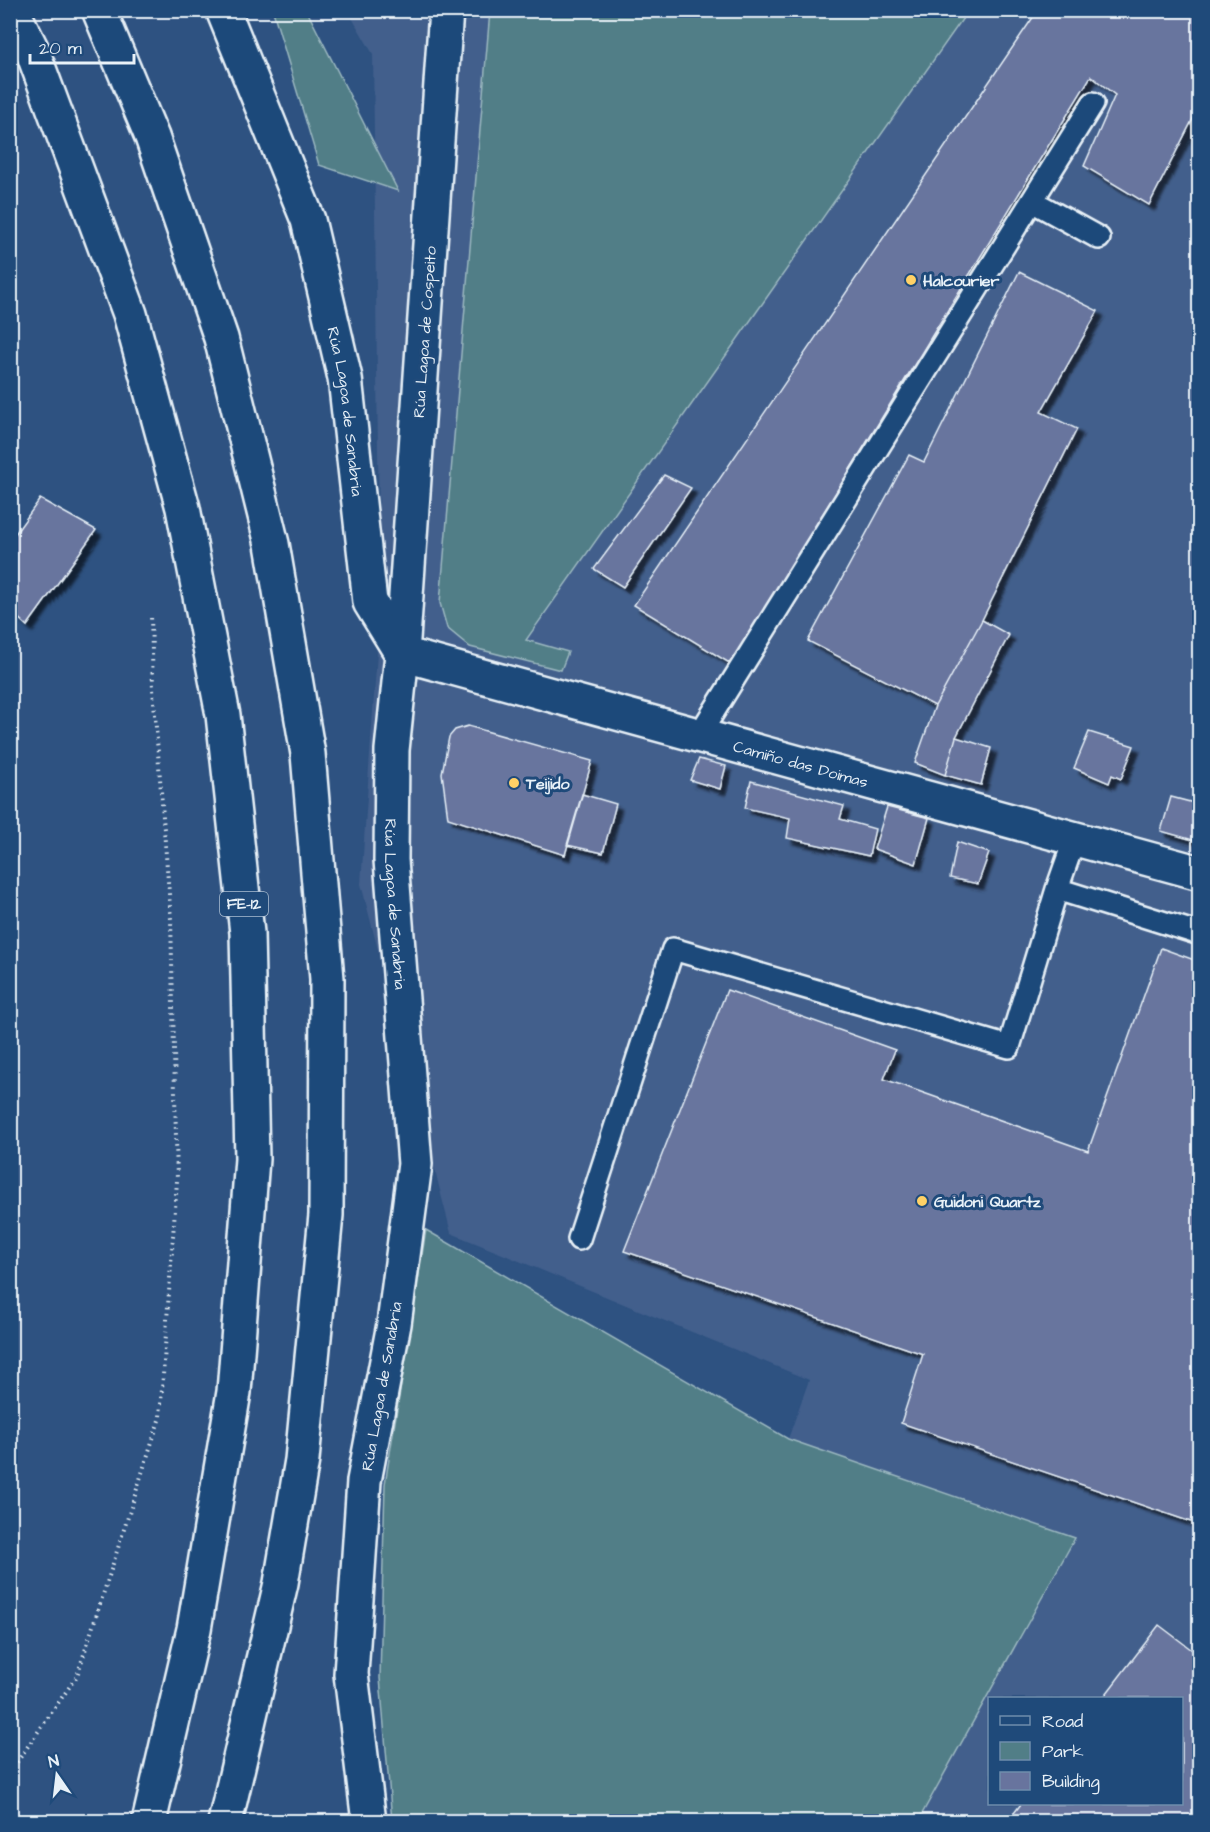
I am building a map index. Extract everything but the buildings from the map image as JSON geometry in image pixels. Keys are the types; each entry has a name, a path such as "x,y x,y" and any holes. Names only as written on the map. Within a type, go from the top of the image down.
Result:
{"main road":[{"name":"FE-12","path":"12,10 32,50 130,314 183,508 223,715 247,933 252,1159 234,1392 194,1629 149,1821"},
{"path":"99,10 152,137 221,338 272,544 308,754 327,979 326,1215 302,1460 281,1582 225,1821"},
{"name":"Rúa Lagoa de Sanabria","path":"223,10 308,220 345,378 370,602 402,654 392,750 391,860 415,1164 394,1324 364,1481 351,1674 369,1821"},
{"name":"Rúa Lagoa de Cospeito","path":"402,654 447,10"},
{"name":"Camiño das Doimas","path":"402,654 1200,873"}],"lane":[{"path":"699,735 1093,104"},
{"path":"1032,201 1099,238"},
{"path":"579,1239 673,949 1009,1047 1075,838"},
{"path":"1058,889 1200,934"}],"path":[{"path":"10,1772 77,1676 160,1417 177,1181 171,919 153,688 151,615"}],"shaded area":[{"path":"348,11 1199,11 1199,1821 918,1821 1074,1538 788,1439 809,1380 451,1233 361,884 380,610 373,54"}],"green space":[{"path":"273,11 307,11 398,191 319,165"},
{"path":"490,11 968,11 526,640 568,652 561,670 470,647 447,628 440,603"},
{"path":"426,1230 788,1439 1075,1538 918,1821 392,1821 380,1678 385,1484"}],"place":[{"name":"Halcourier","path":"911,280"},
{"name":"Teijido","path":"514,783"},
{"name":"Guidoni Quartz","path":"922,1201"}]}
